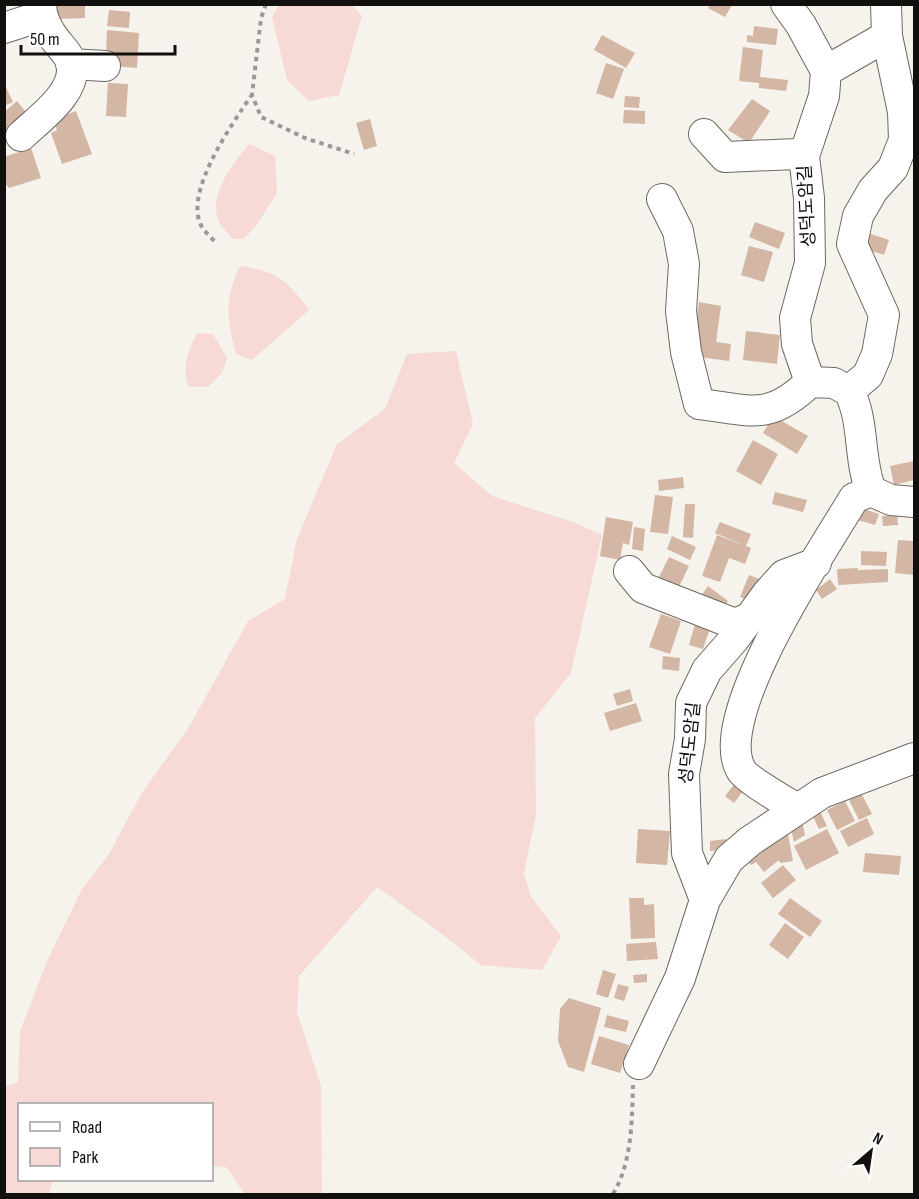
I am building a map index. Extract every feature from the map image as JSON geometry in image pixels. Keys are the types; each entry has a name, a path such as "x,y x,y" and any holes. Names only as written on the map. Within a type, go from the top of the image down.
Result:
{"street":[{"path":"786,4 801,25 826,71 887,36"},
{"path":"849,391 868,375 877,354 884,315 852,244 858,216 873,190 904,173 903,112 887,36 886,4"},
{"path":"4,28 32,19 41,8 51,34 71,64 72,72 64,94 21,136"},
{"path":"71,64 105,66"},
{"name":"성덕도암길","path":"810,382 797,344 795,318 810,263 809,198 804,156 824,96 826,71"},
{"path":"704,134 725,157 796,154 804,156"},
{"path":"662,199 678,231 684,264 681,311 686,352 699,404 755,412 768,410 795,396 810,382 834,383 849,391 859,410 863,470 871,491 891,500 915,502"},
{"path":"797,809 741,771 734,745 741,706 758,666 854,498 871,491"},
{"name":"성덕도암길","path":"705,900 687,853 684,774 690,739 691,703 707,670 784,575 816,563"},
{"path":"629,571 643,588 735,624 749,618"},
{"path":"639,1064 680,978 705,900 729,860 750,841 797,809 852,780 915,758"}],"path":[{"path":"214,241 201,225 198,196 220,144 252,95 261,18 266,4"},
{"path":"252,95 261,117 305,138 354,154"},
{"path":"613,1194 625,1164 630,1141 633,1082 639,1064"}],"green space":[{"path":"279,5 352,5 362,16 339,95 309,101 287,80 272,17"},
{"path":"249,144 275,156 277,193 258,223 244,239 233,239 218,220 217,199 224,179"},
{"path":"240,266 264,271 280,279 294,291 309,310 252,360 236,354 229,320 231,289"},
{"path":"197,333 213,334 227,358 222,373 208,387 189,387 187,380 187,360"},
{"path":"456,351 473,424 454,463 492,496 573,522 602,535 571,673 535,718 536,815 524,873 531,897 561,936 542,970 481,965 377,887 299,976 297,1012 321,1086 322,1194 245,1194 226,1167 213,1166 213,1103 18,1103 18,1181 53,1181 49,1194 5,1194 5,1087 18,1082 20,1031 48,959 82,889 109,854 141,794 189,727 248,621 285,599 297,539 337,444 385,409 407,354"}],"building":[{"path":"55,4 85,4 85,18 55,19"},
{"path":"710,5 732,5 725,17 708,8"},
{"path":"109,10 130,12 129,28 107,26"},
{"path":"754,26 778,29 776,45 747,42 747,35 753,36"},
{"path":"107,30 139,33 137,68 112,66 113,53 106,53"},
{"path":"602,35 635,53 626,68 594,50"},
{"path":"743,47 763,50 760,77 788,80 786,91 759,88 759,83 739,81"},
{"path":"606,63 624,69 613,99 596,93"},
{"path":"4,83 13,102 4,106"},
{"path":"108,83 128,84 126,117 106,116"},
{"path":"625,96 640,97 639,108 624,107"},
{"path":"752,99 770,111 749,143 728,130"},
{"path":"17,101 28,115 8,132 4,127 4,112"},
{"path":"624,110 645,111 645,124 623,123"},
{"path":"76,111 92,154 62,164 51,133 57,130 53,120"},
{"path":"370,119 377,146 364,150 356,123"},
{"path":"31,148 41,178 9,188 4,182 4,157"},
{"path":"755,222 785,233 779,249 749,237"},
{"path":"868,233 889,240 884,255 863,248"},
{"path":"749,246 773,252 764,282 741,275"},
{"path":"699,302 721,306 716,342 731,344 729,361 692,356"},
{"path":"746,331 780,335 777,364 743,360"},
{"path":"773,416 808,436 797,454 763,433"},
{"path":"753,440 778,454 761,485 736,471"},
{"path":"914,461 914,480 894,485 890,466"},
{"path":"683,477 684,488 659,491 658,480"},
{"path":"775,492 807,500 803,512 772,504"},
{"path":"655,495 673,497 668,534 650,532"},
{"path":"685,504 695,504 693,538 683,537"},
{"path":"855,506 879,514 875,525 851,518"},
{"path":"897,515 898,525 883,526 882,516"},
{"path":"606,517 633,522 629,545 623,543 620,560 600,556"},
{"path":"720,522 751,534 746,546 715,533"},
{"path":"634,527 645,529 643,551 632,549"},
{"path":"717,535 751,548 745,564 729,558 720,582 702,576"},
{"path":"672,536 696,547 690,560 667,549"},
{"path":"898,540 914,541 914,575 895,573"},
{"path":"861,551 887,552 886,566 861,565"},
{"path":"669,557 689,566 675,595 655,585"},
{"path":"858,568 858,570 888,569 888,582 838,585 837,569"},
{"path":"749,575 762,580 753,602 740,597"},
{"path":"830,579 837,589 822,599 816,590"},
{"path":"708,586 728,601 719,614 699,599"},
{"path":"661,614 681,621 670,654 649,647"},
{"path":"697,617 712,622 703,649 689,645"},
{"path":"663,656 680,658 679,671 662,669"},
{"path":"630,689 633,701 617,706 613,694"},
{"path":"636,703 642,721 610,731 604,713"},
{"path":"737,781 746,787 734,803 725,796"},
{"path":"861,793 872,814 859,820 849,800"},
{"path":"845,801 855,821 837,830 827,810"},
{"path":"818,807 827,826 819,829 810,810"},
{"path":"800,811 805,835 794,842 789,820"},
{"path":"867,818 874,834 848,847 840,831"},
{"path":"638,829 670,831 667,865 636,863"},
{"path":"827,829 839,853 806,870 794,846"},
{"path":"788,834 793,861 780,863 779,860 764,872 756,862 751,865 744,856 775,836"},
{"path":"726,839 727,850 710,851 710,841"},
{"path":"865,853 901,856 899,875 863,872"},
{"path":"783,865 796,880 773,898 761,883"},
{"path":"629,898 644,898 644,905 654,904 655,938 631,939"},
{"path":"790,898 822,921 810,937 778,914"},
{"path":"785,923 804,937 788,959 769,945"},
{"path":"656,942 658,959 627,961 626,944"},
{"path":"603,970 616,974 608,998 596,994"},
{"path":"647,974 647,982 634,983 633,975"},
{"path":"618,984 629,987 624,1001 614,998"},
{"path":"569,998 601,1008 584,1072 568,1067 558,1041 560,1009"},
{"path":"607,1015 629,1021 626,1032 604,1027"},
{"path":"599,1036 629,1045 620,1073 591,1064"}]}
